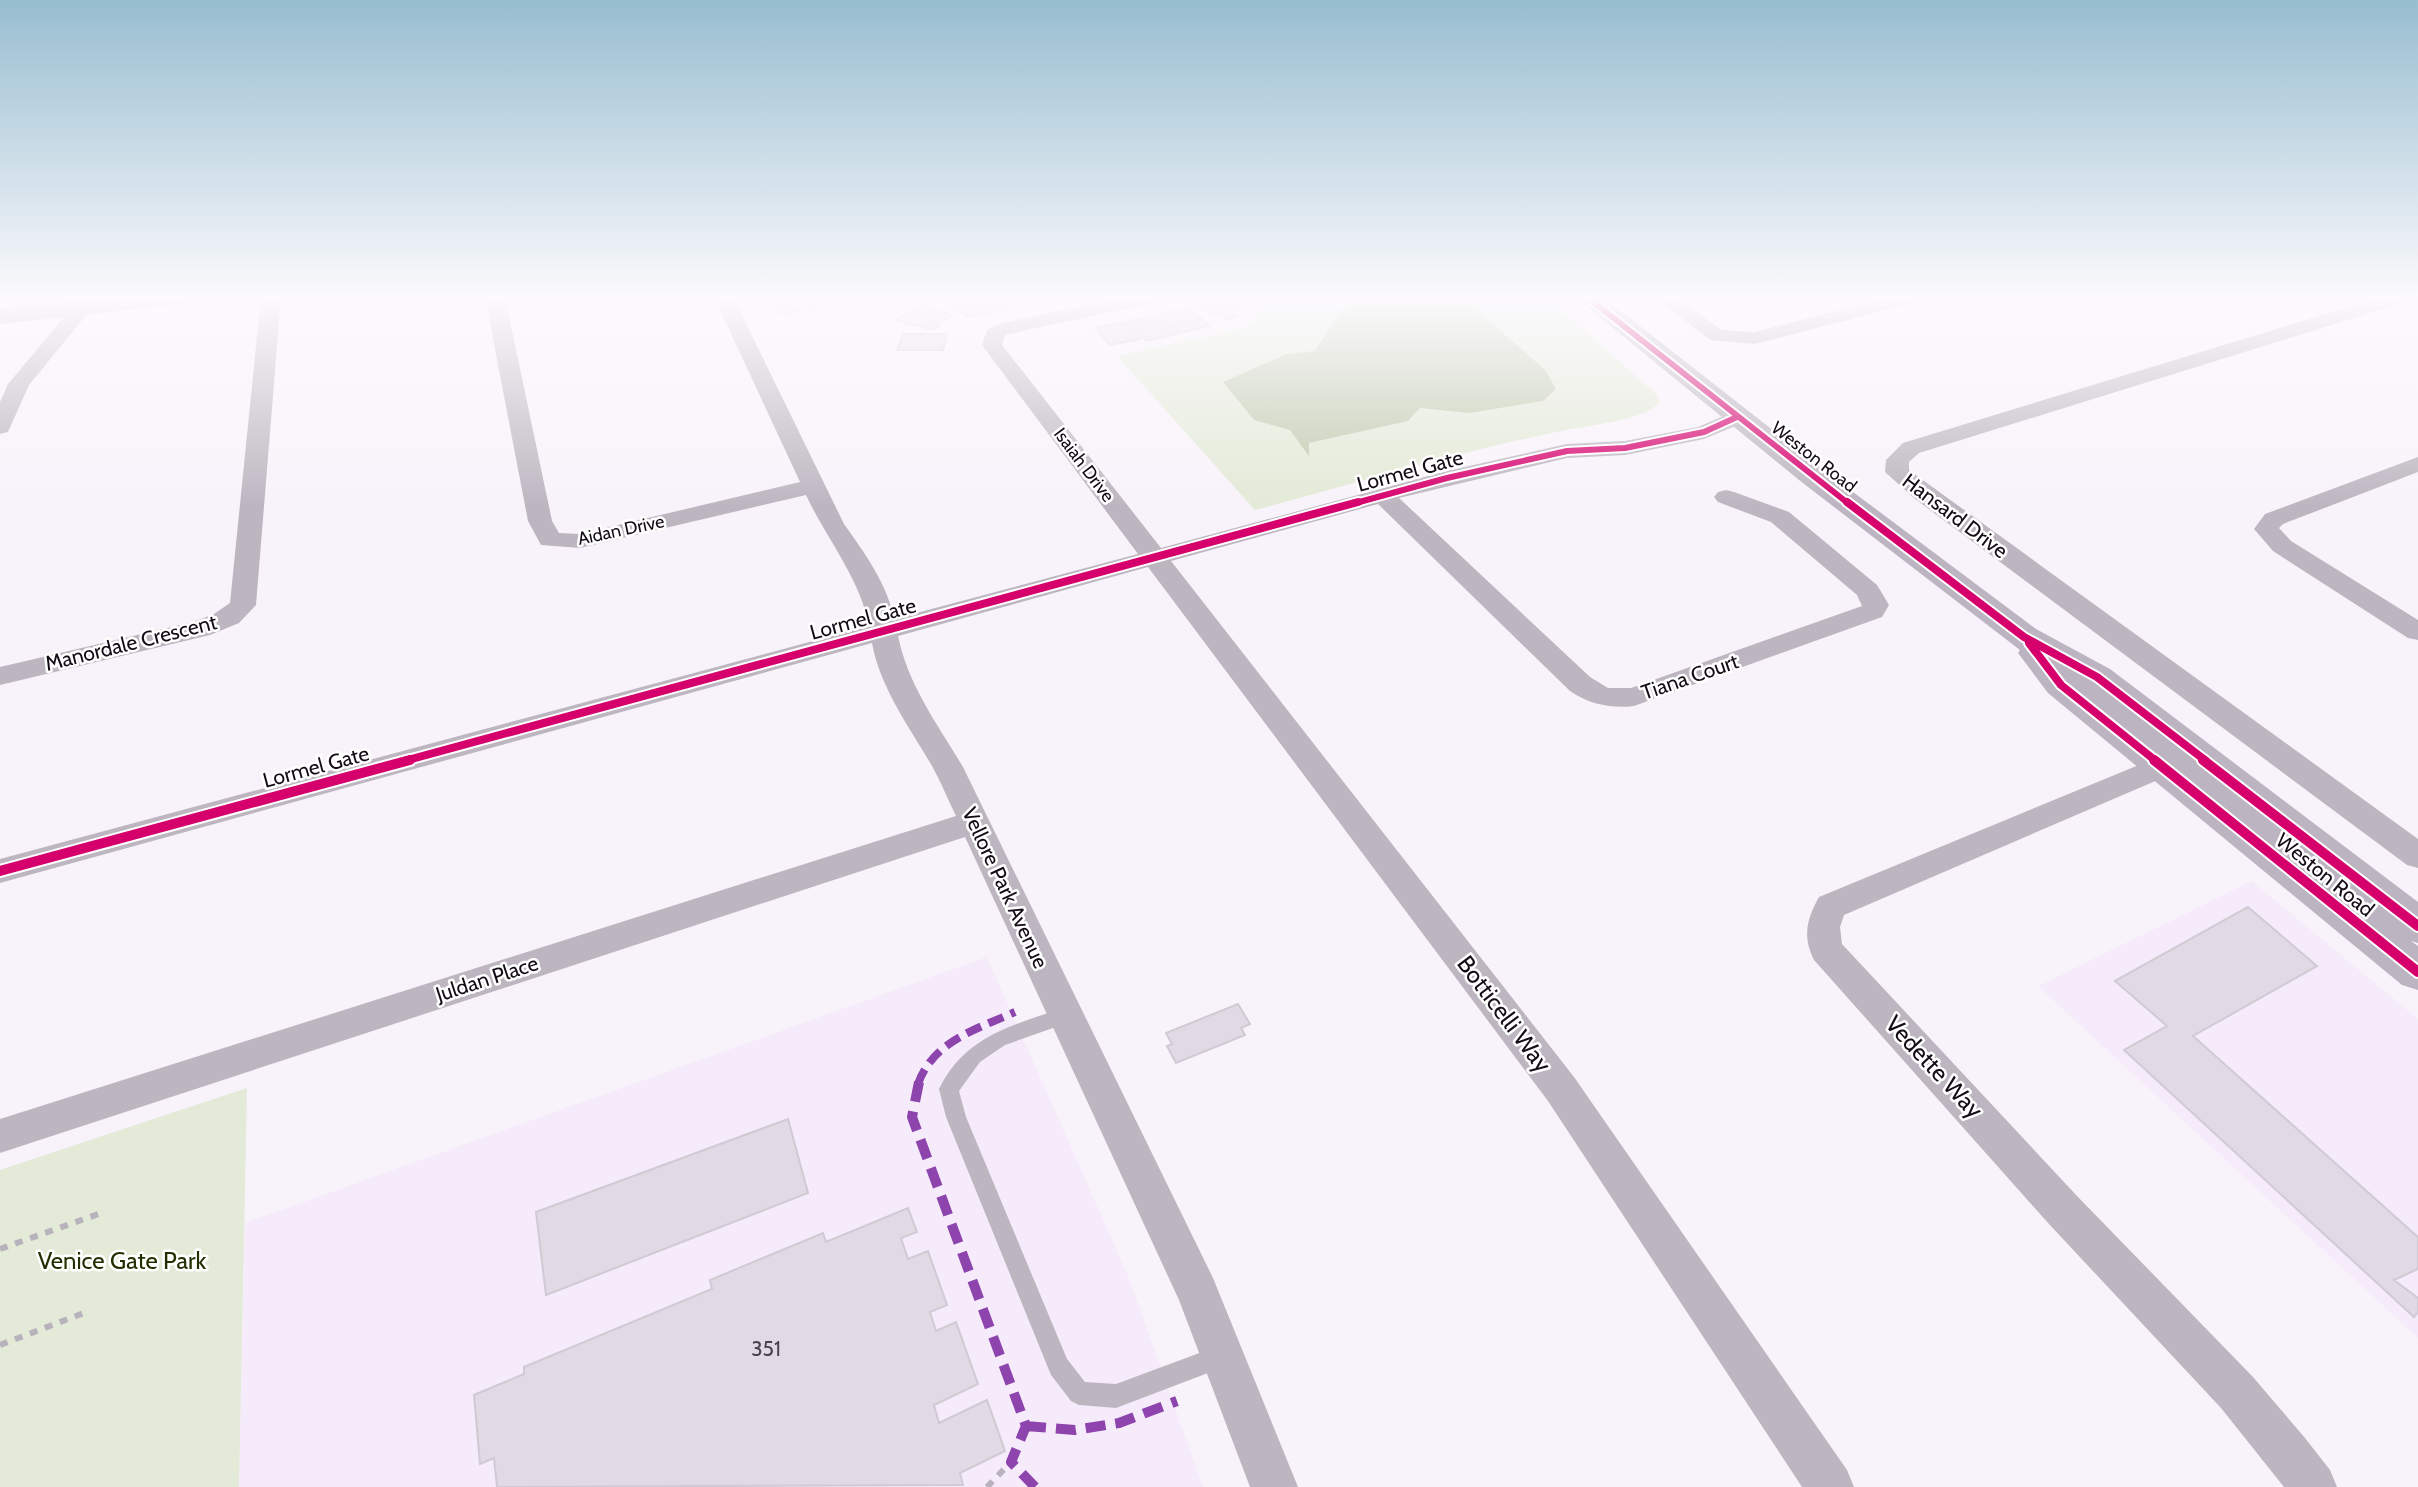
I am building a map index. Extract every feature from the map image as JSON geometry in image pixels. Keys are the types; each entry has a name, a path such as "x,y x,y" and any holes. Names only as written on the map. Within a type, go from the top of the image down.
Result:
{"main road":[{"name":"Weston Road","path":"1674,366 2024,637 2097,677 2418,926"},
{"name":"Weston Road","path":"2024,637 2062,685 2418,972"}],"street":[{"path":"0,427 19,384 34,366"},
{"name":"Manordale Crescent","path":"0,676 200,629 236,614 243,605 265,366"},
{"name":"Aidan Drive","path":"509,366 540,521 550,540 580,541 813,486"},
{"name":"Vellore Park Avenue","path":"756,366 832,525 853,555 879,608 888,656 917,719 948,767 1198,1293 1274,1487"},
{"name":"Isaiah Drive","path":"1008,366 1154,558"},
{"name":"Hansard Drive","path":"2176,366 1911,448 1898,460 1897,472 2418,856"},
{"name":"Lormel Gate","path":"0,871 1383,496 1567,451 1625,448 1704,432 1738,417"},
{"path":"2418,464 2274,519 2266,529 2282,546 2418,632"},
{"name":"Tiana Court","path":"1383,496 1580,684 1605,698 1619,699 1634,697 1873,611 1875,605 1868,591 1780,517 1726,497"},
{"name":"Botticelli Way","path":"1154,558 1561,1090 1830,1487"},
{"name":"Vedette Way","path":"2163,766 2048,812 1831,906 1823,920 1821,931 1825,950 2098,1247 2233,1386 2281,1440 2313,1487"},
{"name":"Juldan Place","path":"0,1136 974,822"}],"lane":[{"path":"1066,1015 998,1039 973,1056 949,1089 956,1117 1059,1367 1079,1393 1116,1396 1223,1356"}],"path":[{"path":"0,1249 104,1213"},
{"path":"0,1345 89,1311"},
{"path":"987,1487 1011,1462"}],"shaded area":[{"path":"1259,366 1541,366 1556,389 1543,401 1469,413 1420,408 1408,421 1309,443 1309,456 1290,430 1254,420 1223,382"},
{"path":"2252,881 2418,1019 2418,1338 2038,986"},
{"path":"987,957 1129,1278 1203,1487 239,1487 245,1223"}],"green space":[{"path":"1126,366 1625,366 1655,393 1660,401 1654,408 1630,418 1484,448 1255,510"},
{"name":"Venice Gate Park","path":"247,1088 239,1487 0,1487 0,1170"}],"building":[{"path":"2248,907 2317,966 2193,1036 2418,1237 2418,1269 2394,1280 2418,1298 2418,1312 2414,1317 2124,1050 2167,1026 2115,981"},
{"path":"1238,1004 1250,1024 1241,1028 1245,1035 1176,1063 1167,1046 1172,1044 1166,1033"},
{"path":"788,1119 808,1193 546,1295 536,1212"},
{"path":"908,1208 917,1232 901,1238 908,1259 928,1251 947,1305 930,1312 936,1331 956,1322 978,1384 934,1405 939,1423 987,1400 1005,1451 960,1473 963,1485 497,1487 494,1458 480,1464 474,1395 524,1374 524,1367 712,1289 710,1280 823,1233 826,1242"}],"marked path":[{"path":"1015,1012 959,1037 931,1058 915,1092 912,1117 1026,1426 1011,1462 1035,1487"},
{"path":"1026,1426 1075,1430 1119,1423 1177,1401"}],"cycle path":[{"path":"1674,366 1810,474 2024,637 2097,677 2418,926"},
{"path":"0,871 1447,478 1567,451 1625,448 1704,432 1737,417"},
{"path":"2029,643 2061,685 2418,972"}]}
